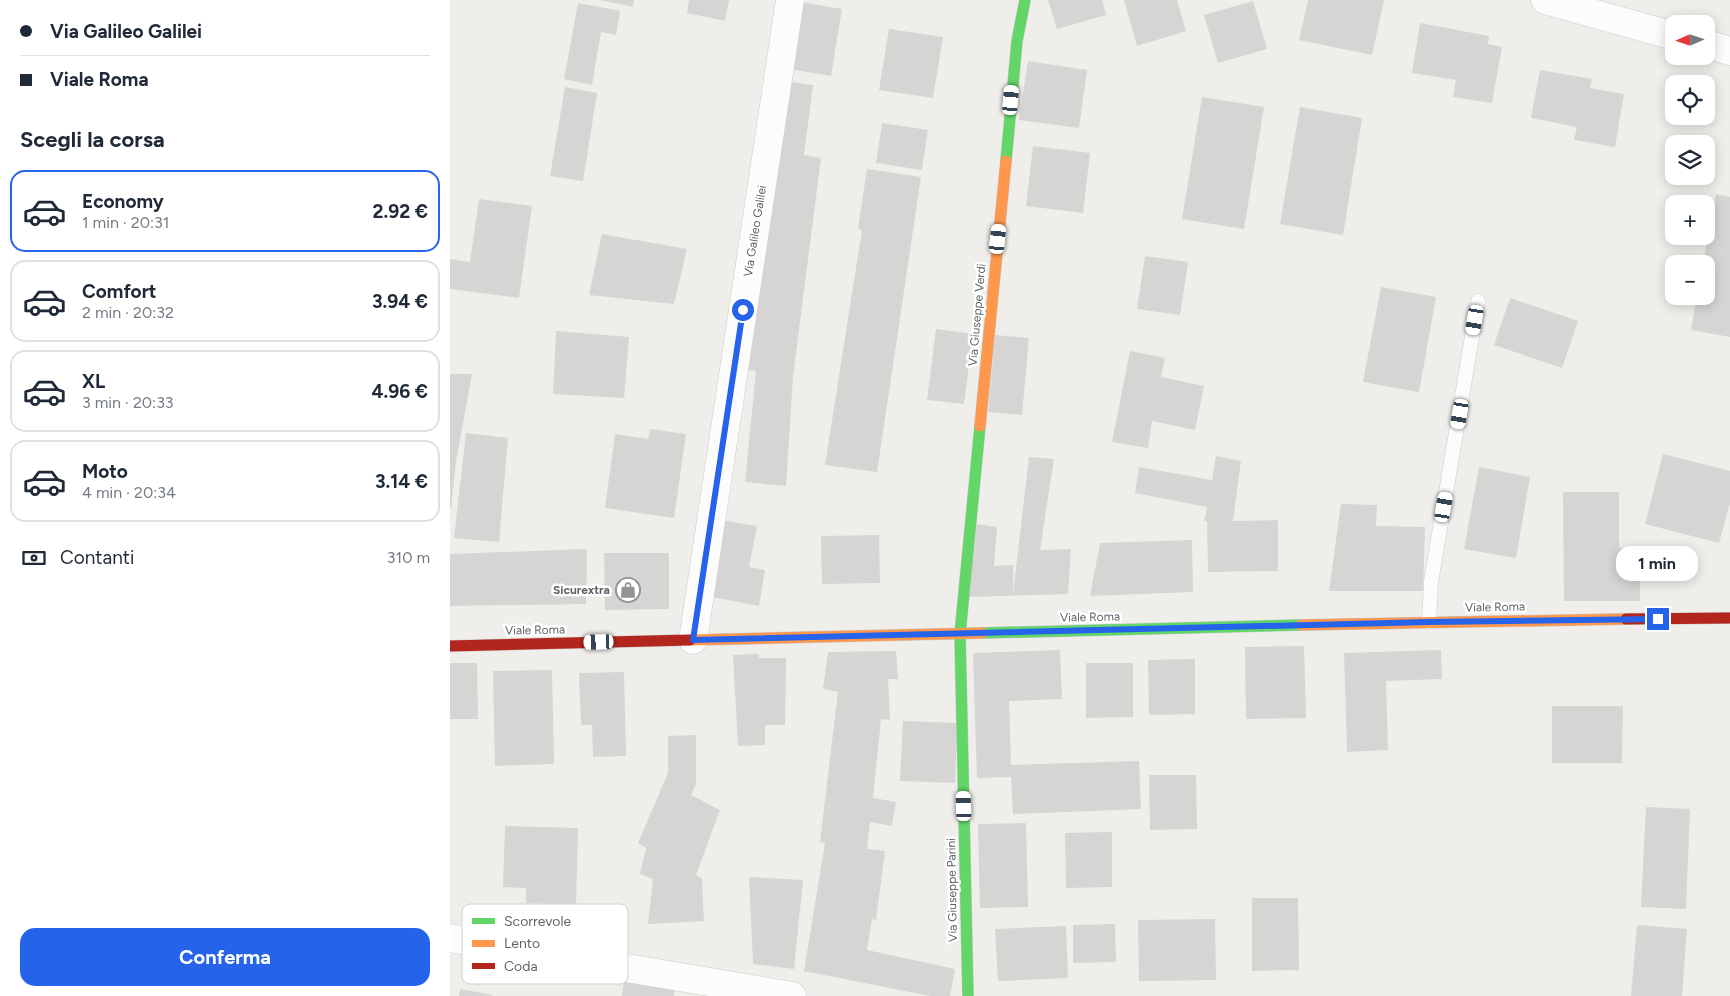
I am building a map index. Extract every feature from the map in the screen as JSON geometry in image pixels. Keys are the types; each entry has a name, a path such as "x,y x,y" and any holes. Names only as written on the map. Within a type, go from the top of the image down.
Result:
{"street":[{"name":"Via Galileo Galilei","path":"693,640 790,0"},
{"name":"Via Giuseppe Verdi","path":"960,634 1017,41 1025,0"},
{"path":"1550,1 1665,33"},
{"path":"1715,47 1730,51"},
{"name":"Viale Roma","path":"450,646 1429,622 1730,618"},
{"name":"Via Giuseppe Parini","path":"960,634 968,996"},
{"path":"628,968 792,996"}],"lane":[{"path":"1429,622 1431,582 1478,301"}],"building":[{"path":"600,0 634,0 633,7"},
{"path":"689,0 729,0 725,21 687,13"},
{"path":"1048,0 1102,0 1106,15 1057,29"},
{"path":"1124,0 1177,0 1186,31 1137,46"},
{"path":"1308,0 1384,0 1372,55 1299,40"},
{"path":"795,1 842,9 831,76 784,68"},
{"path":"1253,1 1267,49 1218,63 1204,15"},
{"path":"578,3 620,11 616,35 601,32 592,85 564,79"},
{"path":"1420,23 1489,36 1488,44 1502,47 1492,103 1453,97 1456,80 1412,73"},
{"path":"889,29 943,37 933,98 879,90"},
{"path":"1028,61 1087,70 1079,128 1019,120"},
{"path":"1540,70 1592,79 1590,88 1624,94 1615,147 1574,140 1577,127 1531,118"},
{"path":"783,81 813,85 804,155 821,158 793,376 786,486 745,482 756,371 742,369"},
{"path":"565,87 597,93 583,181 550,176"},
{"path":"1202,97 1264,107 1244,229 1182,219"},
{"path":"1300,107 1362,118 1343,235 1280,224"},
{"path":"882,123 928,130 922,170 876,163"},
{"path":"1033,146 1090,153 1083,213 1026,206"},
{"path":"867,169 921,177 877,472 825,465 862,230 858,229"},
{"path":"1716,194 1730,197 1730,337 1691,330 1695,305 1715,305 1715,255 1705,255 1707,245 1715,245"},
{"path":"479,199 532,206 519,298 450,289 450,259 470,262"},
{"path":"602,234 687,249 674,304 589,295"},
{"path":"1145,256 1188,262 1180,315 1137,309"},
{"path":"1381,287 1436,297 1419,392 1363,382"},
{"path":"1510,298 1578,321 1562,368 1494,345"},
{"path":"936,329 973,334 964,404 927,400"},
{"path":"556,331 629,337 624,398 553,394"},
{"path":"995,335 1029,338 1022,415 988,412"},
{"path":"1130,351 1165,358 1161,377 1204,386 1195,430 1152,421 1148,448 1112,442"},
{"path":"450,374 472,374 456,461 451,508 450,508"},
{"path":"650,429 686,434 674,518 605,508 615,434 648,439"},
{"path":"466,433 508,438 499,542 454,538"},
{"path":"1663,454 1730,471 1730,503 1719,543 1645,524"},
{"path":"1216,456 1241,461 1233,521 1278,520 1278,571 1208,572 1207,521 1204,521 1207,507 1135,493 1139,467 1212,480"},
{"path":"1029,457 1054,459 1040,550 1071,549 1068,594 969,597 977,524 997,527 994,566 1013,565 1013,594"},
{"path":"1479,467 1530,477 1516,558 1464,549"},
{"path":"1563,492 1619,492 1619,548 1640,548 1640,601 1564,601"},
{"path":"1341,504 1377,505 1376,526 1425,527 1423,591 1329,591"},
{"path":"721,520 757,526 749,567 765,570 759,606 707,596"},
{"path":"879,535 880,583 822,584 821,536"},
{"path":"1192,540 1193,592 1090,596 1100,543"},
{"path":"587,549 586,604 450,606 450,554"},
{"path":"604,553 669,553 669,609 605,610"},
{"path":"1304,646 1306,718 1246,719 1245,647"},
{"path":"1060,650 1062,699 1009,701 1011,765 1139,761 1141,809 1013,814 1011,777 977,778 973,653"},
{"path":"1441,650 1442,679 1386,681 1388,750 1347,752 1344,653"},
{"path":"896,651 898,679 888,679 890,720 881,719 873,798 896,802 892,826 870,822 867,849 885,851 876,920 872,919 867,950 955,969 950,996 930,996 804,971 825,843 820,842 838,692 823,689 828,652"},
{"path":"759,654 759,658 786,658 785,725 765,725 765,745 738,746 733,655"},
{"path":"1195,659 1195,714 1149,715 1148,660"},
{"path":"450,663 477,663 478,719 450,719"},
{"path":"1086,663 1133,663 1133,717 1086,718"},
{"path":"552,670 554,764 495,766 493,671"},
{"path":"624,672 626,756 593,757 592,725 581,725 579,673"},
{"path":"1552,706 1623,706 1622,763 1552,763"},
{"path":"903,721 957,723 955,783 900,781"},
{"path":"696,735 696,784 691,795 720,810 696,875 702,879 704,921 648,924 653,879 640,874 646,848 638,843 668,773 668,736"},
{"path":"1149,775 1196,775 1197,829 1150,830"},
{"path":"1646,807 1690,809 1686,909 1641,907"},
{"path":"1026,823 1028,907 980,908 978,824"},
{"path":"505,826 578,828 576,904 526,903 526,888 503,887"},
{"path":"1112,832 1112,887 1066,888 1065,833"},
{"path":"749,877 803,880 794,969 753,964"},
{"path":"1252,898 1298,898 1299,970 1252,971"},
{"path":"1215,919 1216,980 1139,981 1138,920"},
{"path":"1115,924 1116,962 1073,963 1073,925"},
{"path":"1637,925 1687,929 1682,996 1631,996"},
{"path":"1066,926 1068,978 998,981 995,929"},
{"path":"628,980 675,988 674,996 622,996 623,984 628,984"},
{"path":"460,989 492,995 492,996 459,996"}],"traffic: fast":[{"path":"1006,161 1017,41 1025,0"},
{"path":"968,996 960,634 980,426"},
{"path":"982,633 1301,625"}],"traffic: slow":[{"path":"980,426 1006,161"},
{"path":"1301,625 1626,619"},
{"path":"690,640 982,633"}],"traffic: jam":[{"path":"1626,619 1730,618"},
{"path":"450,646 690,640"}],"place":[{"name":"Sicurextra","path":"628,590"}],"route":[{"path":"743,310 693,640 1429,622 1658,619"}]}
